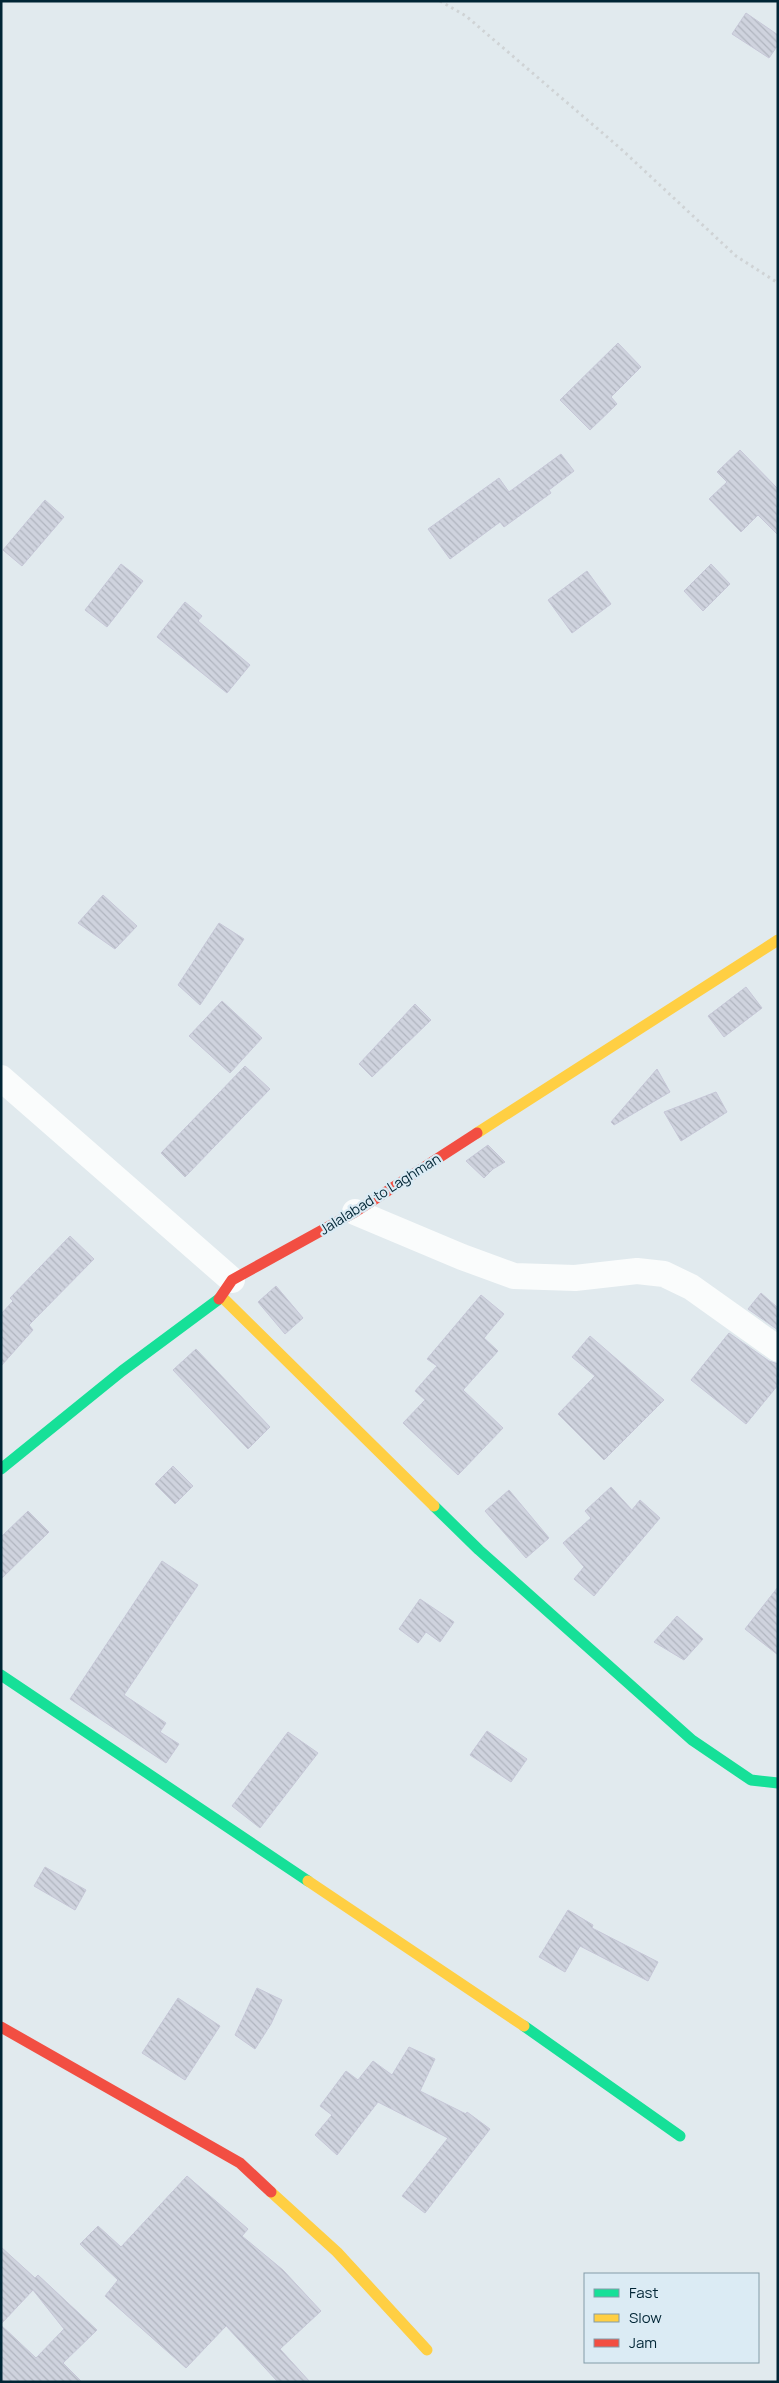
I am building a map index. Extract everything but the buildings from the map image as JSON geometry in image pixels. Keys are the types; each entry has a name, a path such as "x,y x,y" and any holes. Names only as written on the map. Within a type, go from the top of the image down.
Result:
{"street":[{"name":"Jalalabad to Laghman","path":"1,1469 38,1437 227,1288 355,1212 778,940"},
{"path":"1,1078 227,1288 478,1550 692,1740 751,1780 778,1783"},
{"path":"355,1212 462,1257 514,1276 575,1278 637,1271 664,1274 691,1287 778,1349"},
{"path":"1,1675 546,2040 680,2136"},
{"path":"1,2027 240,2163 337,2252 427,2350"}],"path":[{"path":"440,1 466,16 620,148 736,256 778,283"}],"traffic: fast":[{"path":"1,1469 122,1371 219,1299"},
{"path":"434,1506 479,1550 692,1740 751,1780 778,1783"},
{"path":"1,1675 308,1881"},
{"path":"524,2026 680,2136"}],"traffic: slow":[{"path":"477,1133 778,940"},
{"path":"222,1297 434,1506"},
{"path":"308,1881 524,2026"},
{"path":"271,2192 337,2252 427,2350"}],"traffic: jam":[{"path":"219,1299 232,1280 355,1212 477,1133"},
{"path":"1,2027 240,2163 271,2192"}]}
